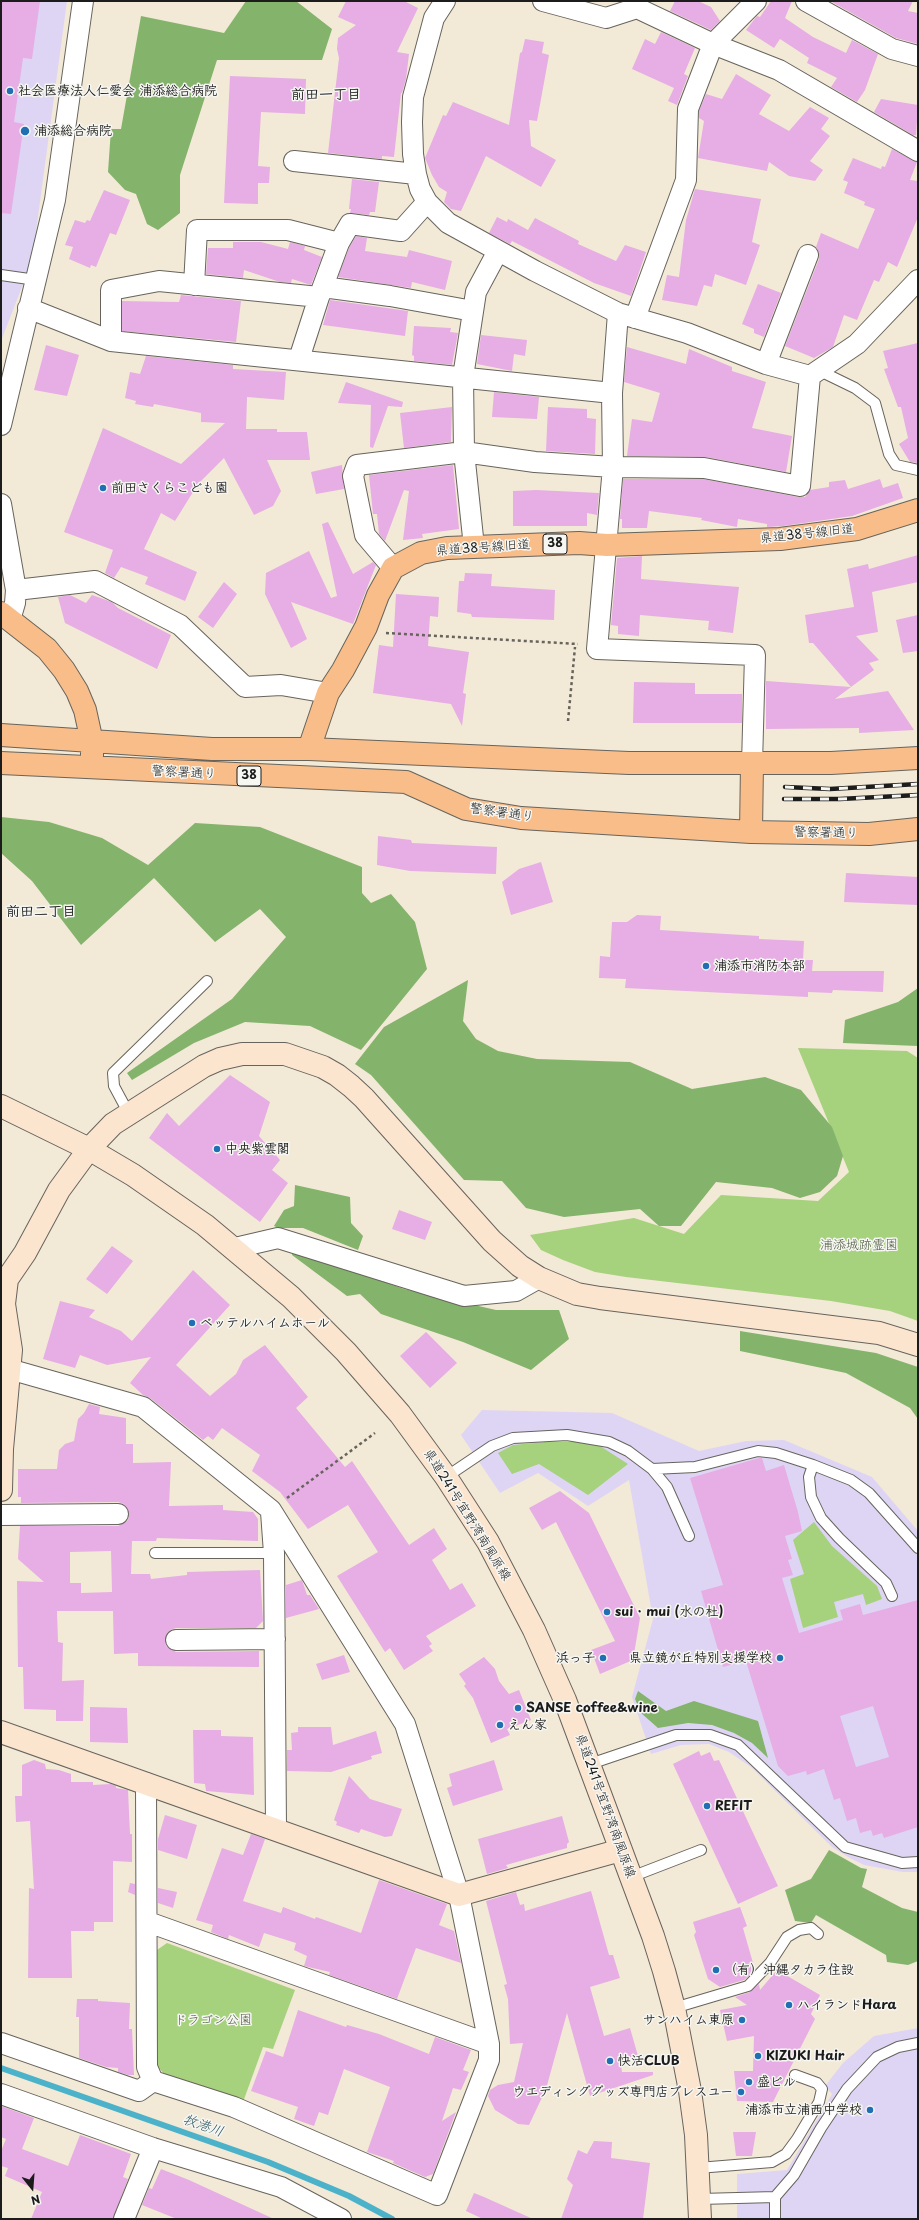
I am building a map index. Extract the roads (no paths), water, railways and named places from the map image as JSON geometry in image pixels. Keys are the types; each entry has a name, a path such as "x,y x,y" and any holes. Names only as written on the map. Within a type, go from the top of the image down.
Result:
{"main road":[{"name":"県道38号線旧道","path":"394,568 421,553 447,548 579,543 607,545 780,540 857,529 918,510"},
{"path":"309,749 328,692 343,670 363,631 378,595 394,568"},
{"path":"5,616 47,649 64,670 77,691 84,710 92,742 92,769"},
{"name":"38","path":"1,736 92,742"},
{"path":"92,742 112,748 389,766 406,782"},
{"name":"警察署通り","path":"92,742 212,749 309,749 629,763 752,764 879,762 918,758"},
{"name":"38","path":"1,763 92,769"},
{"path":"751,832 752,764"},
{"name":"警察署通り","path":"92,769 406,782 466,809 521,818 751,832 869,834 918,829"}],"street":[{"path":"1,425 55,200 83,1"},
{"path":"445,1 434,18 413,97 413,154 416,174 428,202 448,224 498,251 627,315 687,332 766,364 814,373 857,344 918,280"},
{"path":"543,1 606,18 637,8 713,44 778,70 918,152"},
{"path":"752,764 755,655 597,649 613,467 612,393 627,315 686,180 688,109 713,44 756,1"},
{"path":"806,1 892,49 918,56"},
{"path":"294,161 416,174"},
{"path":"299,359 338,243 350,224 401,231 428,202"},
{"path":"194,285 197,230 288,230 338,243"},
{"path":"474,547 464,452 463,377 476,292 498,251"},
{"path":"766,364 808,255"},
{"path":"111,341 111,290 159,281 194,285 390,296 473,310"},
{"path":"28,308 111,341 299,359 612,393"},
{"path":"394,568 365,535 353,476 357,465 464,452 536,462 613,467 704,468 800,486 814,373"},
{"path":"1,504 16,590 15,603 5,616"},
{"path":"16,590 96,581 180,625 245,687 281,685 328,692"},
{"path":"1,1490 2,1449 10,1339 4,1304 4,1283 25,1253 59,1190 88,1149 113,1124 204,1066 220,1059 242,1054 285,1054 306,1060 337,1075 364,1098 492,1241 520,1266 539,1278 577,1294 879,1333 918,1344"},
{"name":"県道241号宜野湾南風原線","path":"1,1106 88,1149 174,1203 235,1248 291,1297 346,1352 400,1414 446,1477 488,1542 520,1600 550,1664 590,1764 653,1936 674,2008 690,2091 698,2168 700,2209"},
{"path":"235,1248 278,1238 464,1296 516,1291 539,1278"},
{"path":"1,1340 7,1354 9,1369"},
{"path":"9,1369 143,1407 271,1510 405,1724 459,1895 489,2044 489,2060 437,2195 234,2107 153,2081 147,2067 148,1922 146,1783"},
{"path":"271,1510 274,1553 276,1829"},
{"path":"1,1514 118,1514"},
{"path":"176,1640 274,1639"},
{"path":"1,1732 459,1895 621,1850"},
{"path":"148,1922 489,2044"},
{"path":"1,2043 139,2091 153,2081"},
{"path":"1,2094 153,2148 281,2187 341,2219"},
{"path":"124,2219 153,2148"}],"lane":[{"path":"1,275 36,280"},
{"path":"814,373 855,388 875,403 889,454 896,465 918,470"},
{"path":"129,1114 114,1086 113,1073 207,981"},
{"path":"446,1477 492,1446 513,1438 567,1435 609,1442 628,1452 652,1469 667,1487 689,1536"},
{"path":"652,1469 695,1467 758,1451 776,1453 813,1465 851,1480 869,1493 918,1548"},
{"path":"813,1465 809,1477 811,1497 821,1518 839,1538 886,1583 892,1596"},
{"path":"155,1553 274,1553"},
{"path":"590,1764 676,1735 710,1736 738,1745 845,1847 902,1863 918,1862"},
{"path":"631,1877 701,1850"},
{"path":"674,2008 748,1986 770,1963 787,1937 799,1930 811,1928 818,1934"},
{"path":"700,2209 775,2197 794,2175 821,2128 847,2089 877,2057 898,2047 918,2043"},
{"path":"698,2168 772,2162 786,2154 798,2139 819,2102 822,2089 817,2083 795,2075"},
{"path":"775,2197 775,2219"}],"waterway":[{"name":"牧港川","path":"1,2068 268,2162 349,2196 392,2219"}],"railway":[{"path":"785,787 830,789 918,784"},
{"path":"784,799 840,799 918,795"}],"place":[{"name":"社会医療法人仁愛会 浦添総合病院","path":"10,91"},
{"name":"浦添総合病院","path":"25,131"},
{"name":"前田さくらこども園","path":"103,488"},
{"name":"浦添市消防本部","path":"706,966"},
{"name":"中央紫雲閣","path":"217,1149"},
{"name":"ベッテルハイムホール","path":"192,1323"},
{"name":"sui・mui (水の杜)","path":"607,1612"},
{"name":"浜っ子","path":"603,1658"},
{"name":"県立鏡が丘特別支援学校","path":"780,1658"},
{"name":"SANSE coffee&wine","path":"518,1708"},
{"name":"えん家","path":"500,1725"},
{"name":"REFIT","path":"707,1806"},
{"name":"（有）沖縄タカラ住設","path":"716,1970"},
{"name":"ハイランドHara","path":"789,2005"},
{"name":"サンハイム東原","path":"742,2020"},
{"name":"KIZUKI Hair","path":"758,2056"},
{"name":"快活CLUB","path":"610,2061"},
{"name":"盛ビル","path":"749,2082"},
{"name":"ウエディンググッズ専門店ブレスユー","path":"741,2092"},
{"name":"浦添市立浦西中学校","path":"870,2110"}],"district":[{"name":"前田一丁目","path":"326,95"},
{"name":"前田二丁目","path":"41,912"}],"park label":[{"name":"浦添城跡霊園","path":"859,1245"},
{"name":"ドラゴン公園","path":"213,2020"}]}
